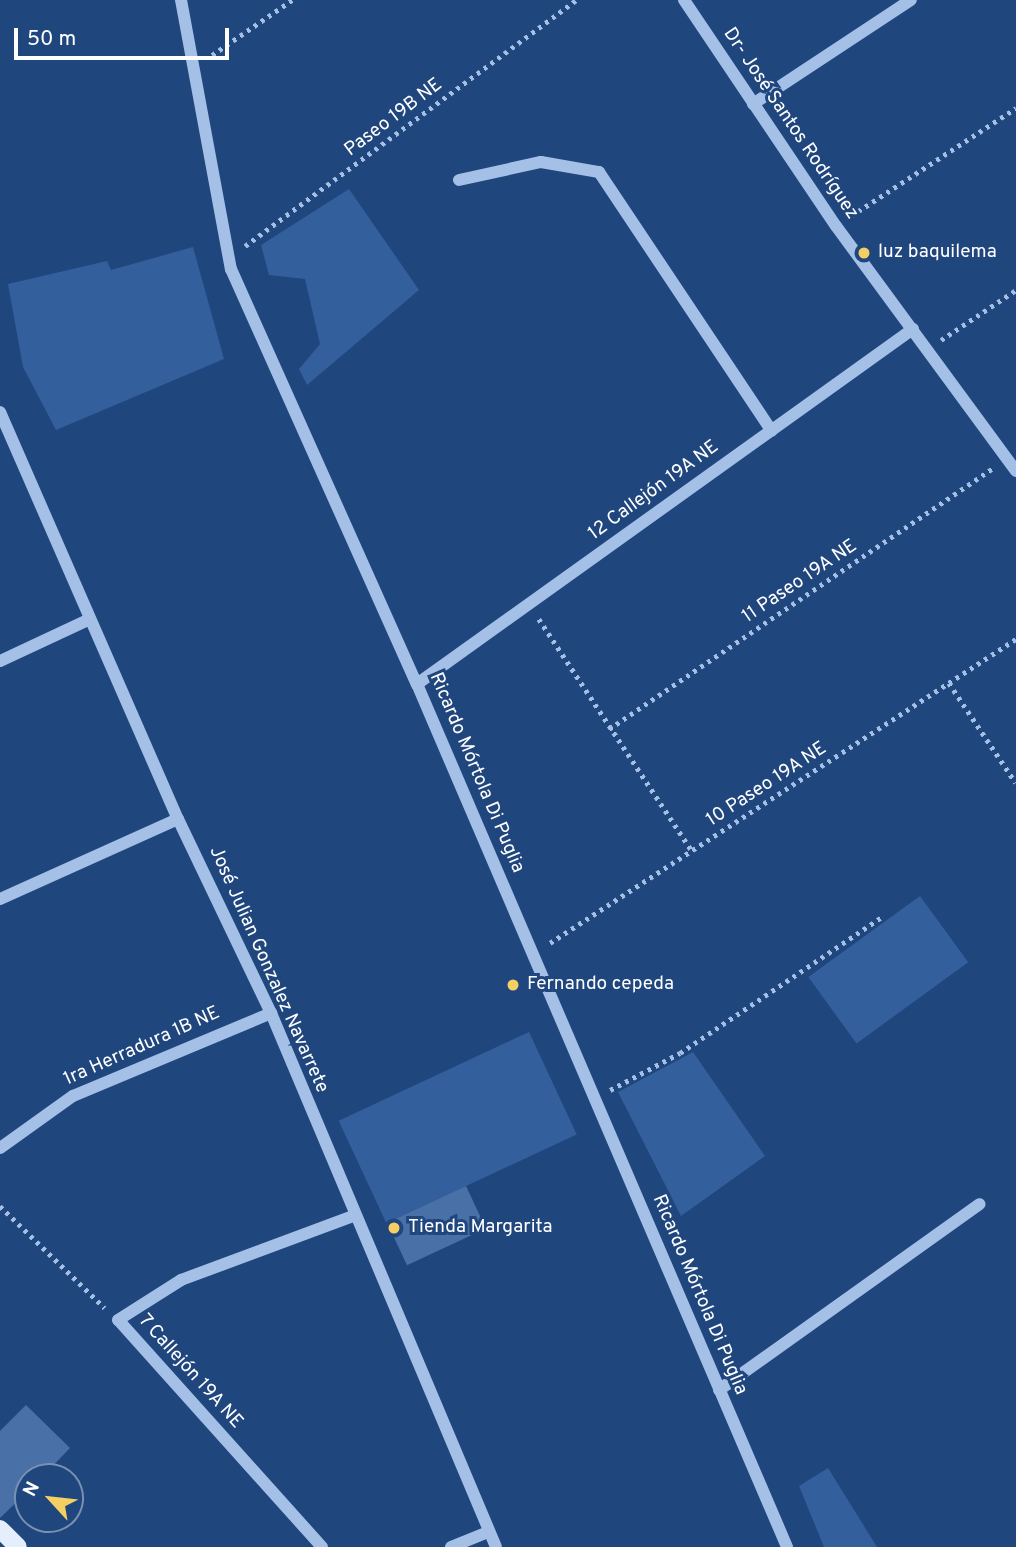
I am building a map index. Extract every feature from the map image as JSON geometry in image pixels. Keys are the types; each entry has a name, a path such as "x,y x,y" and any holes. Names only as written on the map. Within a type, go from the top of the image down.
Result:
{"main road":[{"path":"0,1529 18,1547"}],"street":[{"name":"Ricardo Mórtola Di Puglia","path":"181,0 229,258 417,684 787,1547"},
{"name":"Dr- José Santos Rodríguez","path":"684,0 836,226 1016,471"},
{"path":"753,104 911,0"},
{"path":"459,180 541,162 590,166 604,176 772,431"},
{"name":"12 Callejón 19A NE","path":"417,684 913,329"},
{"name":"José Julian Gonzalez Navarrete","path":"0,412 88,620 178,819 271,1013 353,1216 496,1547"},
{"path":"0,661 88,620"},
{"path":"0,899 178,819"},
{"name":"1ra Herradura 1B NE","path":"0,1148 73,1096 271,1013"},
{"path":"719,1390 980,1204"},
{"name":"7 Callejón 19A NE","path":"322,1547 118,1320 181,1280 353,1216"},
{"path":"451,1547 488,1532"}],"path":[{"path":"193,68 292,0"},
{"name":"Paseo 19B NE","path":"229,258 576,0"},
{"path":"836,226 1016,108"},
{"path":"928,349 1016,289"},
{"name":"11 Paseo 19A NE","path":"610,729 1007,458"},
{"path":"529,604 692,851"},
{"name":"10 Paseo 19A NE","path":"532,954 1016,639"},
{"path":"949,683 1016,783"},
{"path":"594,1098 680,1053 883,916"},
{"path":"0,1206 118,1320"}],"shaded area":[{"path":"349,189 419,290 307,385 299,369 320,344 305,279 269,275 261,245"},
{"path":"193,247 224,359 56,430 23,367 8,284 107,261 111,270"},
{"path":"920,896 968,962 857,1043 808,977"},
{"path":"529,1032 577,1134 386,1223 339,1121"},
{"path":"693,1052 765,1156 681,1216 618,1092"},
{"path":"828,1468 877,1547 824,1547 799,1486"}],"building":[{"path":"466,1186 486,1229 407,1265 387,1223"},
{"path":"26,1405 70,1448 56,1463 14,1463 14,1504 0,1518 0,1431"}],"place":[{"name":"luz baquilema","path":"864,253"},
{"name":"Fernando cepeda","path":"513,985"},
{"name":"Tienda Margarita","path":"394,1228"}]}
